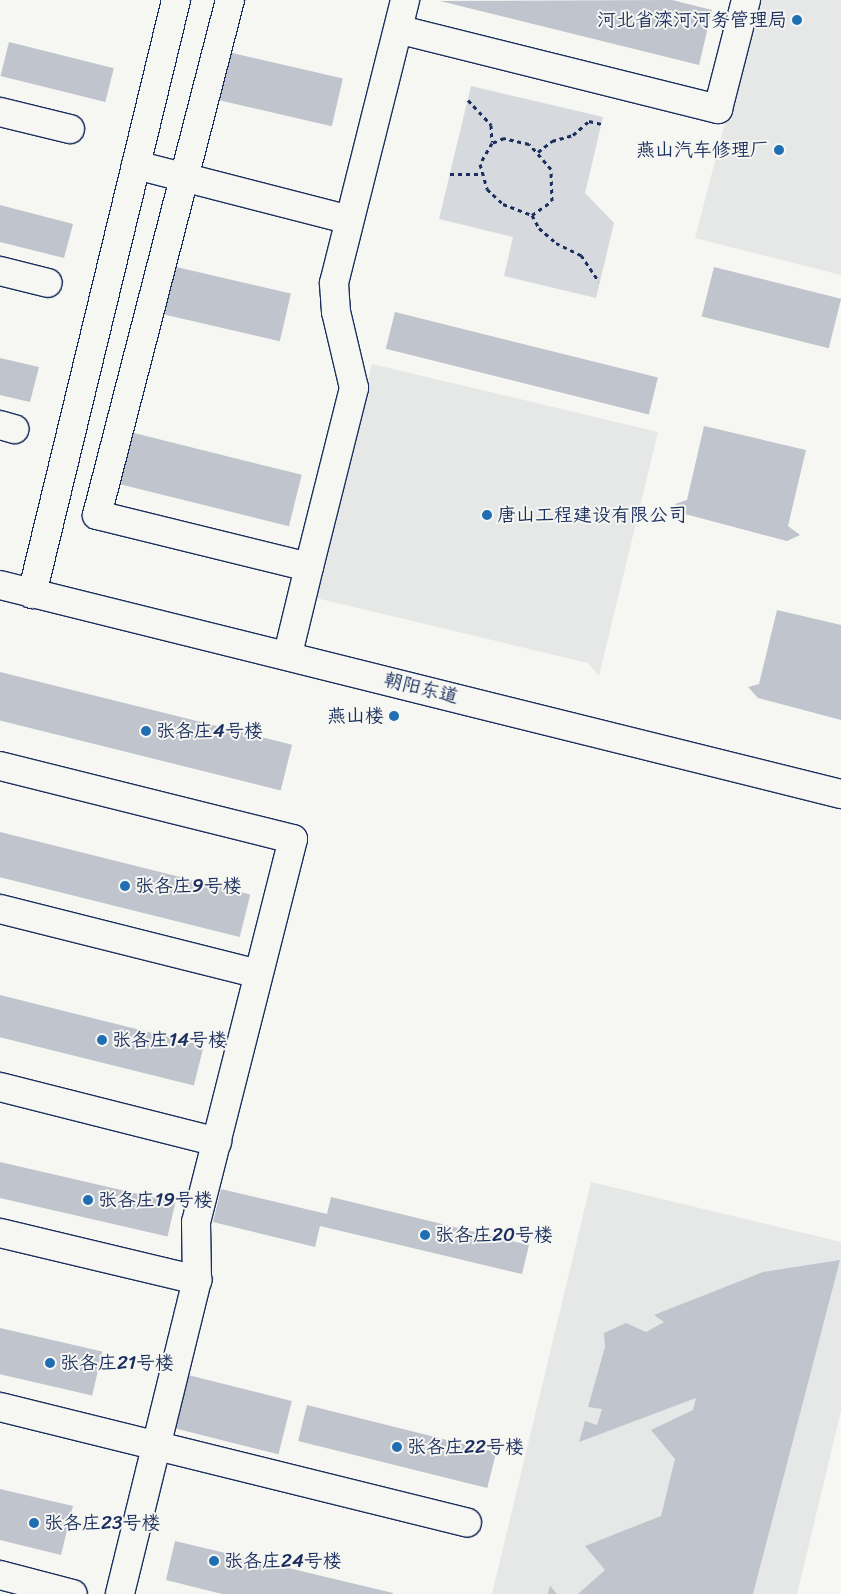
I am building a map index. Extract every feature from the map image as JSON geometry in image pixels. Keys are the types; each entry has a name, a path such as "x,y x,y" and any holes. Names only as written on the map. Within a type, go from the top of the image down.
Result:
{"main road":[{"path":"32,594 176,0"},
{"path":"230,0 182,177 97,515 309,567"},
{"path":"288,654 354,388 336,312 334,283 347,219 401,30 405,0"},
{"path":"401,30 718,109 746,0"},
{"path":"0,112 70,129"},
{"path":"136,165 347,219"},
{"path":"0,271 48,282"},
{"name":"朝阳东道","path":"0,585 288,654 841,794"},
{"path":"0,766 293,838 196,1222 197,1280 120,1594"},
{"path":"0,909 258,974"},
{"path":"0,1087 217,1142"},
{"path":"0,1232 197,1280"},
{"path":"0,1407 467,1524"},
{"path":"0,1576 73,1594"}],"path":[{"path":"468,100 491,124 492,143 480,174 487,189 504,204 532,215 538,228 556,243 581,256 599,282"},
{"path":"538,152 552,141 573,135 588,121 602,124"},
{"path":"492,143 513,138 538,152 551,169 555,188 552,201 532,215"},
{"path":"450,174 480,174"}],"shaded area":[{"name":"燕山汽车修理厂","path":"757,0 841,0 841,275 695,238"},
{"path":"471,86 603,117 585,193 614,223 596,298 504,276 513,237 439,219"},
{"name":"唐山工程建设有限公司","path":"372,364 658,432 599,676 588,663 316,598"},
{"path":"591,1182 841,1242 841,1411 797,1594 492,1594"}],"building":[{"path":"672,0 712,10 699,65 440,1"},
{"path":"9,42 114,68 105,102 1,76"},
{"path":"224,51 343,78 332,126 213,99"},
{"path":"0,205 73,224 64,258 0,242"},
{"path":"172,266 291,293 280,341 161,314"},
{"path":"714,267 841,299 829,348 702,316"},
{"path":"395,312 658,378 649,414 386,349"},
{"path":"0,358 39,367 30,402 0,395"},
{"path":"704,426 806,450 788,526 800,535 787,541 685,514 675,504 687,500"},
{"path":"130,432 302,475 289,526 117,483"},
{"path":"777,610 841,625 841,720 758,698 748,687 759,684"},
{"name":"张各庄4号楼","path":"0,672 292,745 281,790 0,720"},
{"name":"张各庄9号楼","path":"0,832 250,894 240,937 0,877"},
{"name":"张各庄14号楼","path":"0,995 204,1046 194,1086 0,1037"},
{"name":"张各庄19号楼","path":"0,1162 175,1202 168,1237 0,1198"},
{"name":"张各庄20号楼","path":"221,1189 327,1214 331,1197 529,1245 522,1274 320,1226 315,1247 213,1222"},
{"path":"840,1260 753,1594 578,1594 605,1570 585,1546 661,1516 675,1459 651,1430 693,1410 696,1398 579,1442 585,1421 597,1425 602,1409 588,1407 605,1347 604,1333 626,1323 646,1332 664,1322 654,1315 763,1272"},
{"name":"张各庄21号楼","path":"0,1328 102,1352 92,1395 0,1374"},
{"path":"188,1375 292,1401 279,1454 175,1428"},
{"name":"张各庄22号楼","path":"307,1405 496,1452 487,1488 298,1441"},
{"name":"张各庄23号楼","path":"0,1489 73,1506 61,1555 0,1540"},
{"name":"张各庄24号楼","path":"175,1541 393,1594 222,1594 166,1580"},
{"path":"550,1586 557,1594 548,1594"}],"place":[{"name":"河北省滦河河务管理局","path":"797,20"},
{"name":"燕山汽车修理厂","path":"779,150"},
{"name":"唐山工程建设有限公司","path":"487,515"},
{"name":"燕山楼","path":"394,716"},
{"name":"张各庄4号楼","path":"146,731"},
{"name":"张各庄9号楼","path":"125,886"},
{"name":"张各庄14号楼","path":"102,1040"},
{"name":"张各庄19号楼","path":"88,1200"},
{"name":"张各庄20号楼","path":"425,1235"},
{"name":"张各庄21号楼","path":"50,1363"},
{"name":"张各庄22号楼","path":"397,1447"},
{"name":"张各庄23号楼","path":"34,1523"},
{"name":"张各庄24号楼","path":"214,1561"}]}
